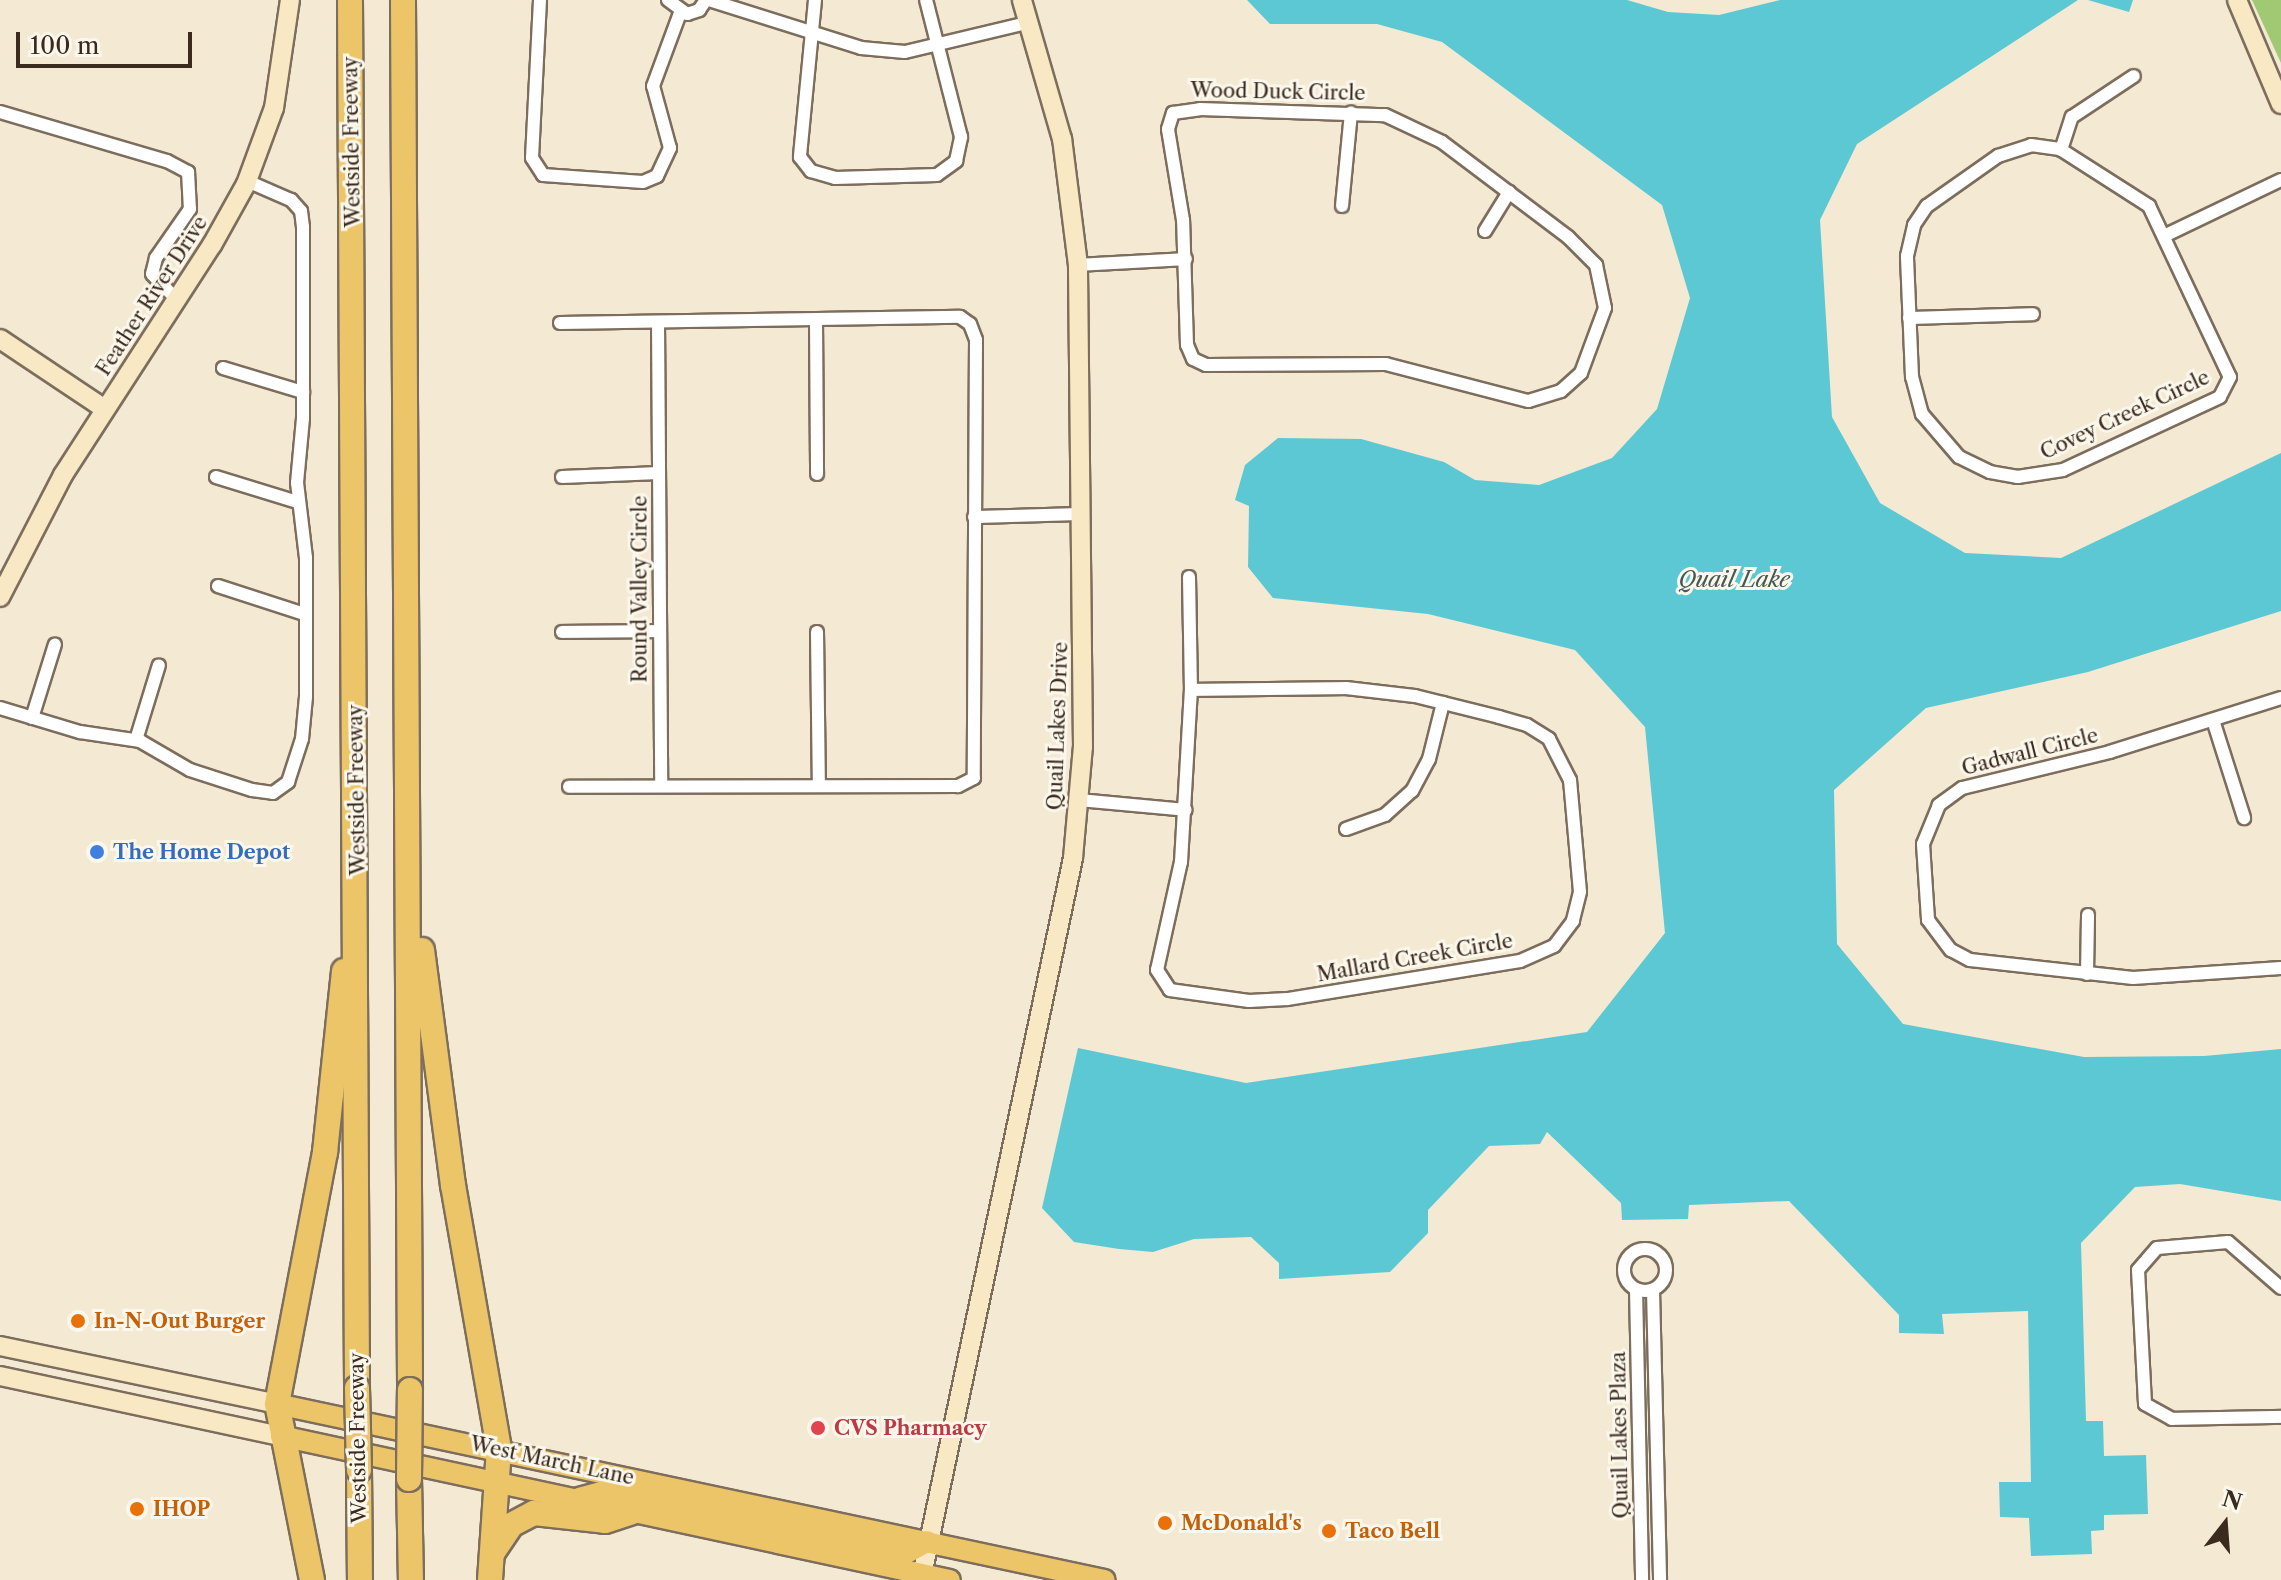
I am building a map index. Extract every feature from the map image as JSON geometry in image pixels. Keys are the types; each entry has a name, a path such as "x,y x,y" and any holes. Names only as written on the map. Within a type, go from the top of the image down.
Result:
{"highway":[{"name":"Westside Freeway","path":"350,0 359,927 357,1388 360,1580"},
{"path":"403,0 411,1580"},
{"path":"409,844 453,1185 499,1448 490,1580"},
{"path":"312,1580 277,1404 325,1152 345,962 359,927"},
{"path":"492,1554 505,1531 534,1513 605,1521 632,1512"}],"main road":[{"name":"Feather River Drive","path":"0,597 56,488 177,300 247,181 274,108 290,0"},
{"name":"Quail Lakes Drive","path":"922,1577 1065,899 1079,800 1082,514 1078,265 1062,139 1022,0"},
{"path":"2237,0 2281,104"},
{"path":"0,339 105,409"},
{"name":"West March Lane","path":"0,1346 499,1448 1104,1580"},
{"name":"West March Lane","path":"0,1376 922,1577 950,1580"},
{"path":"572,1500 606,1491 905,1554 928,1541"}],"street":[{"path":"540,0 532,158 543,175 643,182 657,176 670,148 653,86 680,13"},
{"path":"668,0 680,13 693,13 708,0 815,30 861,48 905,52 1027,23"},
{"path":"815,0 815,30 800,157 811,171 835,178 937,175 956,161 961,137 926,0"},
{"path":"2061,150 2072,117 2134,76"},
{"path":"0,112 167,161 188,172 190,209 162,247 152,274 177,300"},
{"path":"1342,206 1351,112"},
{"name":"Wood Duck Circle","path":"1351,112 1385,115 1418,128 1509,192 1590,256 1605,298 1593,350 1581,373 1561,391 1539,399 1514,400 1368,362 1200,364 1187,345 1186,259 1168,129 1173,113 1351,112"},
{"name":"Covey Creek Circle","path":"2031,145 2061,150 2139,196 2166,235 2228,371 2225,392 2063,470 2032,477 2004,476 1977,467 1948,448 1929,427 1917,400 1909,318 1908,245 1927,206 2010,149 2031,145"},
{"path":"2166,235 2281,180"},
{"path":"0,708 32,718 136,740 190,770 252,790 280,790 288,782 302,739 306,558 298,502 303,392 301,211 291,200 247,181"},
{"path":"1485,231 1509,192"},
{"path":"1078,265 1186,259"},
{"path":"1909,318 2033,314"},
{"path":"560,323 960,317 970,324 976,340 974,517 977,774 958,786 569,787"},
{"path":"816,321 817,474"},
{"name":"Round Valley Circle","path":"658,322 661,786"},
{"path":"223,368 303,392"},
{"path":"562,477 659,473"},
{"path":"216,477 298,502"},
{"path":"974,517 1082,514"},
{"name":"Mallard Creek Circle","path":"1189,577 1191,690 1186,810 1177,888 1157,970 1170,990 1249,1001 1287,999 1545,952 1562,938 1579,903 1565,762 1549,739 1527,725 1443,703 1346,688 1191,690"},
{"path":"218,586 304,614"},
{"path":"562,632 660,631"},
{"path":"817,632 819,785"},
{"path":"32,718 55,644"},
{"path":"136,740 159,665"},
{"name":"Gadwall Circle","path":"2281,698 2213,720 1962,788 1939,805 1926,827 1925,910 1933,930 1951,950 1980,962 2167,979 2281,968"},
{"path":"1346,829 1385,815 1412,791 1429,759 1443,703"},
{"path":"2213,720 2244,818"},
{"path":"1079,800 1186,810"},
{"path":"2087,974 2088,915"},
{"path":"2281,1288 2228,1242 2157,1248 2138,1270 2145,1404 2172,1419 2281,1417"},
{"path":"1649,1248 1662,1255 1667,1268 1663,1282 1653,1290 1636,1289 1624,1274 1626,1261 1635,1251 1649,1248"},
{"name":"Quail Lakes Plaza","path":"1636,1289 1642,1580"},
{"name":"Quail Lakes Plaza","path":"1653,1290 1660,1580"}],"green space":[{"path":"2252,0 2281,0 2281,63"}],"water":[{"name":"Quail Lake","path":"1247,0 1627,0 1668,12 1719,15 1780,0 2078,0 1857,144 1820,220 1832,417 1880,503 1965,553 2061,558 2281,453 2281,611 2088,672 1926,708 1834,790 1837,944 1903,1024 2084,1057 2204,1056 2281,1049 2281,1201 2180,1184 2135,1187 2081,1243 2086,1421 2103,1421 2104,1456 2146,1455 2148,1514 2104,1515 2104,1530 2091,1531 2092,1554 2031,1556 2029,1518 2000,1517 1999,1482 2031,1482 2028,1311 1942,1314 1944,1334 1899,1333 1899,1315 1789,1201 1689,1205 1688,1219 1622,1220 1621,1203 1547,1132 1540,1144 1489,1146 1428,1210 1428,1233 1390,1272 1279,1279 1279,1263 1251,1237 1194,1239 1153,1252 1119,1249 1074,1242 1042,1208 1078,1048 1246,1083 1587,1032 1665,933 1645,727 1575,650 1428,614 1273,598 1248,567 1249,506 1235,500 1245,465 1278,438 1361,439 1444,462 1475,480 1539,485 1612,458 1657,409 1690,298 1662,205 1442,42 1377,24 1270,24"},
{"path":"2088,0 2133,0 2129,12"}],"place":[{"name":"The Home Depot","path":"97,852"},
{"name":"In-N-Out Burger","path":"78,1321"},
{"name":"CVS Pharmacy","path":"818,1428"},
{"name":"IHOP","path":"137,1509"},
{"name":"McDonald's","path":"1165,1523"},
{"name":"Taco Bell","path":"1329,1531"}]}
